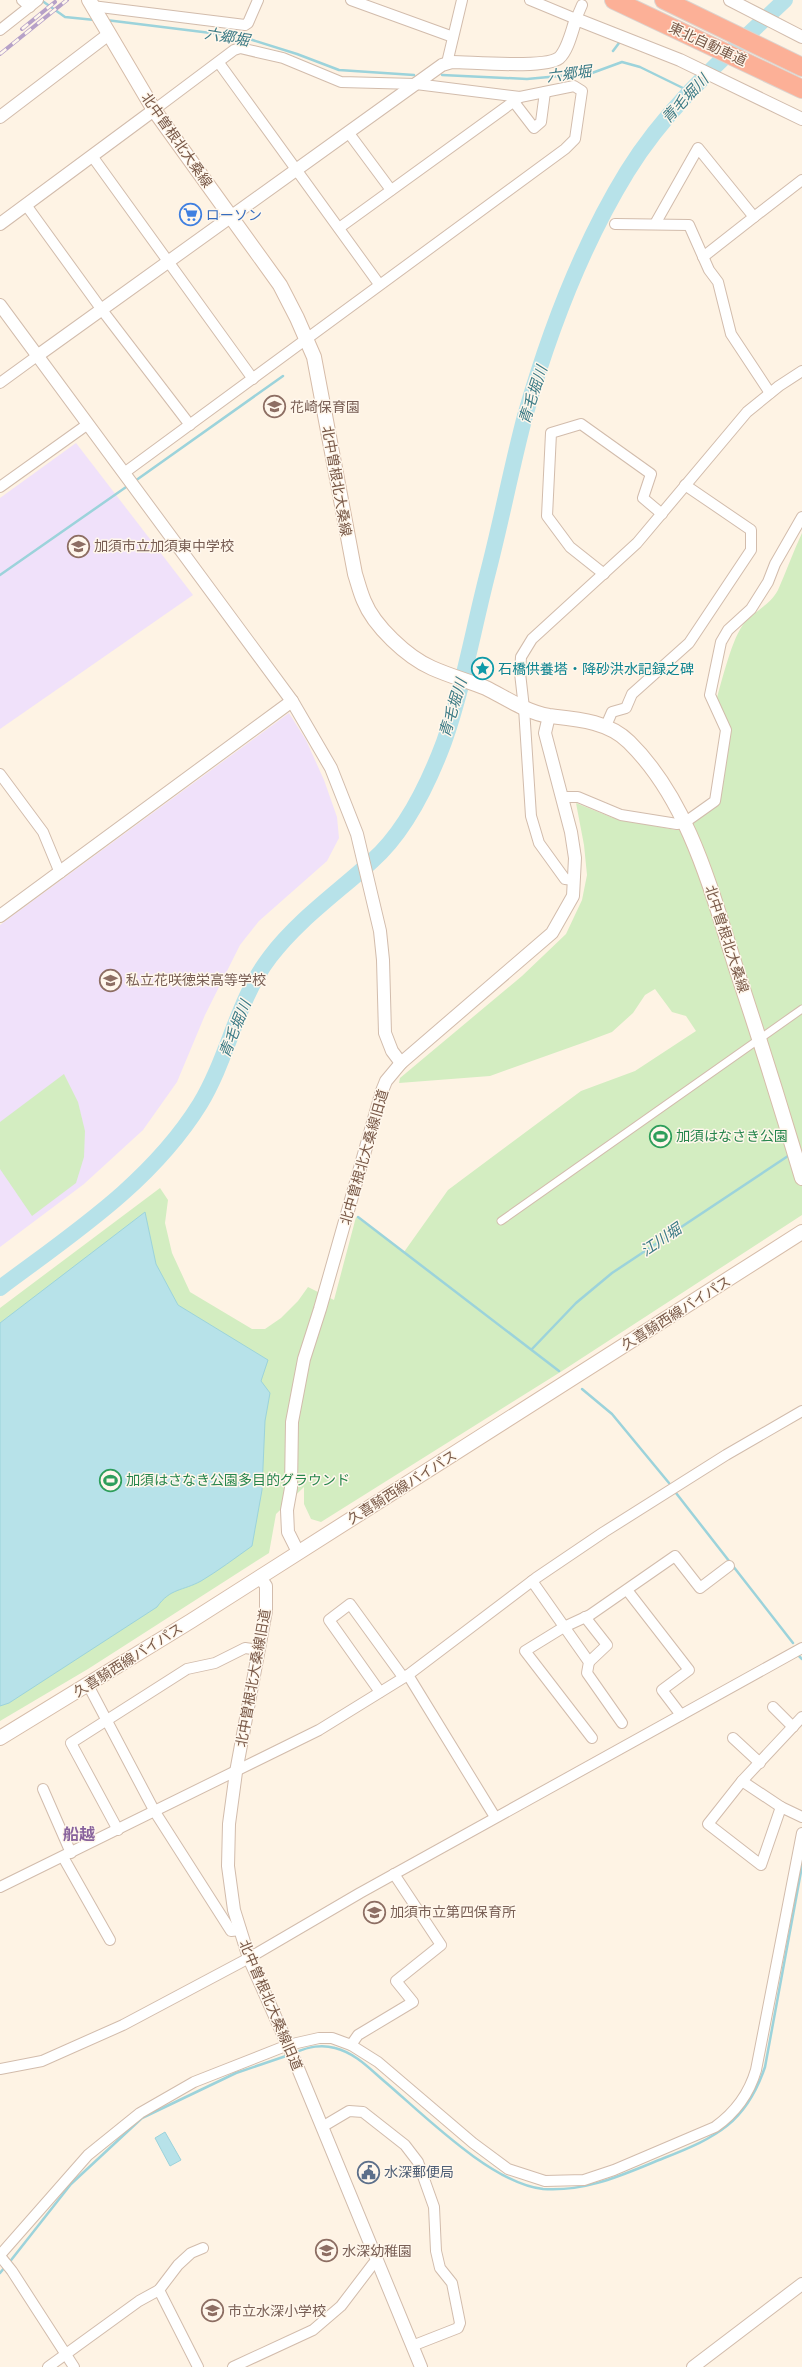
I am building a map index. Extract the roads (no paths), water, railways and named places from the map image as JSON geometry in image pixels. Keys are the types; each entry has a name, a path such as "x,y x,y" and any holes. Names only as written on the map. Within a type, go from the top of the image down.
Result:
{"highway":[{"name":"東北自動車道","path":"614,0 757,67 802,90"},
{"name":"東北自動車道","path":"664,0 802,67"}],"main road":[{"name":"北中曽根北大桑線","path":"91,4 154,110 280,285 307,340 314,357 348,545 364,603 387,634 402,649 420,662 476,684 524,708 549,716 580,719 605,728 626,740 642,756 663,785 684,822 709,884 760,1040 802,1178"},
{"name":"久喜騎西線バイパス","path":"0,1738 88,1685 260,1577 802,1232"}],"street":[{"path":"91,4 240,25 248,23 258,0"},
{"path":"351,0 453,37"},
{"path":"448,63 462,0"},
{"path":"530,0 680,60 802,119"},
{"path":"732,1 799,35"},
{"path":"0,30 31,2"},
{"path":"0,383 231,218 348,132 448,63 475,62 527,64 555,60 564,50 582,5"},
{"path":"0,117 107,30"},
{"path":"0,224 219,63 234,50 240,48 283,58 341,82 416,84 517,100 534,128 541,122 545,92"},
{"path":"219,63 379,284"},
{"path":"124,473 307,340 379,284 565,149 575,139 582,91 574,86 517,100 339,228"},
{"path":"348,132 391,190"},
{"path":"655,224 698,148 754,217"},
{"path":"92,156 253,379"},
{"path":"704,258 802,180"},
{"path":"26,205 102,310 190,425"},
{"path":"615,224 689,225 704,258 718,282 731,334 770,393"},
{"path":"0,305 292,701 331,768 358,834 370,881 380,931 383,960 385,1033 390,1046 401,1063"},
{"path":"574,880 565,879 539,843 533,830 520,664 527,644 637,543 733,427 770,393 802,371"},
{"path":"0,487 88,424"},
{"path":"604,574 570,547 547,516 551,433 581,424 651,474 643,498 662,514"},
{"path":"605,728 612,712 626,708 632,694 689,643 751,550 751,530 685,485"},
{"path":"563,797 578,797 621,815 677,824 684,822 715,801 726,730 710,695 721,642 728,630 751,609 768,582 775,564 802,517"},
{"path":"0,916 292,701"},
{"name":"北中曽根北大桑線旧道","path":"298,1552 288,1532 287,1510 291,1488 292,1422 304,1359 320,1309 386,1081 401,1063 552,933 573,896 575,858 563,797 545,733 549,716"},
{"path":"0,774 43,832 60,873"},
{"path":"501,1221 802,1009"},
{"path":"0,1887 319,1730 405,1676 532,1582 604,1532 726,1455 802,1411"},
{"path":"592,1738 525,1651 564,1627 585,1617 675,1556 700,1588 729,1566"},
{"name":"北中曽根北大桑線旧道","path":"260,1577 266,1586 268,1597 236,1772 229,1824 228,1866 234,1910 249,1958 288,2045 421,2367"},
{"path":"532,1582 589,1662"},
{"path":"626,1590 689,1670 662,1690 681,1715"},
{"path":"380,1692 329,1620 350,1604 405,1676 495,1817"},
{"path":"585,1617 607,1645 589,1662 587,1673 622,1723"},
{"path":"118,1830 71,1743 187,1668 215,1663 245,1648 259,1650"},
{"path":"0,2069 42,2061 123,2025 249,1958 288,1933 802,1648"},
{"path":"88,1685 155,1812 231,1931 241,1930"},
{"path":"773,1707 793,1727"},
{"path":"781,1808 761,1864 708,1824 742,1782 802,1717"},
{"path":"733,1738 760,1763"},
{"path":"742,1782 781,1808 802,1818"},
{"path":"43,1789 67,1855 110,1940"},
{"path":"74,2367 68,2354 1,2257 88,2154 140,2113 194,2082 288,2045 319,2038 332,2038 351,2045 378,2062 474,2143 508,2169 528,2177 561,2182 584,2180 695,2136 726,2119 742,2100 753,2081 802,1833"},
{"path":"351,2045 358,2036 413,2002 396,1981 441,1945 394,1874"},
{"path":"322,2127 349,2111 363,2112 405,2144 418,2162 434,2207 436,2251 440,2268 452,2283 460,2323 458,2328 454,2330 412,2346"},
{"path":"48,2367 68,2354 139,2301 159,2290 178,2265 191,2254 203,2248"},
{"path":"233,2367 313,2330 341,2306 373,2264 378,2262"},
{"path":"698,2366 802,2284"},
{"path":"159,2290 198,2367"}],"water":[{"name":"加須はさなき公園多目的グラウンド","path":"145,1212 156,1264 178,1305 268,1360 261,1381 270,1393 265,1421 262,1490 252,1546 201,1581 167,1596 157,1607 9,1703 0,1706 0,1323"},
{"path":"165,2132 181,2160 170,2166 155,2138"}],"waterway":[{"name":"六郷堀","path":"41,0 65,17 95,20"},
{"name":"青毛堀川","path":"0,1288 109,1205 134,1183 158,1158 180,1132 200,1104 218,1068 249,992 270,957 293,930 359,873 384,849 395,836 415,806 431,773 451,722 497,536 515,456 534,384 556,322 581,260 610,201 627,172 661,124 700,81 785,0"},
{"name":"六郷堀","path":"106,20 243,37 297,54 339,70 414,75"},
{"name":"六郷堀","path":"613,51 619,43"},
{"name":"六郷堀","path":"442,75 527,79 592,73 622,62 640,67 689,91"},
{"path":"135,481 283,376"},
{"path":"0,575 129,485"},
{"name":"江川堀","path":"532,1349 576,1303 612,1273 791,1154"},
{"path":"358,1217 559,1371"},
{"path":"582,1389 612,1414 669,1483"},
{"path":"676,1493 793,1643"},
{"path":"798,1655 802,1659"},
{"path":"296,2052 310,2047 325,2046 349,2053 367,2066 459,2146 502,2175 523,2184 543,2189 575,2188 591,2185 620,2176 683,2150 714,2135 739,2115 749,2102 765,2067 802,1866"},
{"path":"8,2264 71,2184 142,2118 236,2073 286,2056"},
{"path":"0,2273 5,2267"}],"railway":[{"path":"0,54 67,0"},
{"path":"22,29 55,2"}],"place":[{"name":"ローソン","path":"191,215"},
{"name":"花崎保育園","path":"274,407"},
{"name":"加須市立加須東中学校","path":"78,546"},
{"name":"石橋供養塔・降砂洪水記録之碑","path":"483,669"},
{"name":"私立花咲徳栄高等学校","path":"111,980"},
{"name":"加須はなさき公園","path":"661,1136"},
{"name":"加須はさなき公園多目的グラウンド","path":"111,1480"},
{"name":"加須市立第四保育所","path":"375,1912"},
{"name":"水深郵便局","path":"368,2172"},
{"name":"水深幼稚園","path":"326,2251"},
{"name":"市立水深小学校","path":"212,2311"}],"district":[{"name":"船越","path":"79,1834"}]}
